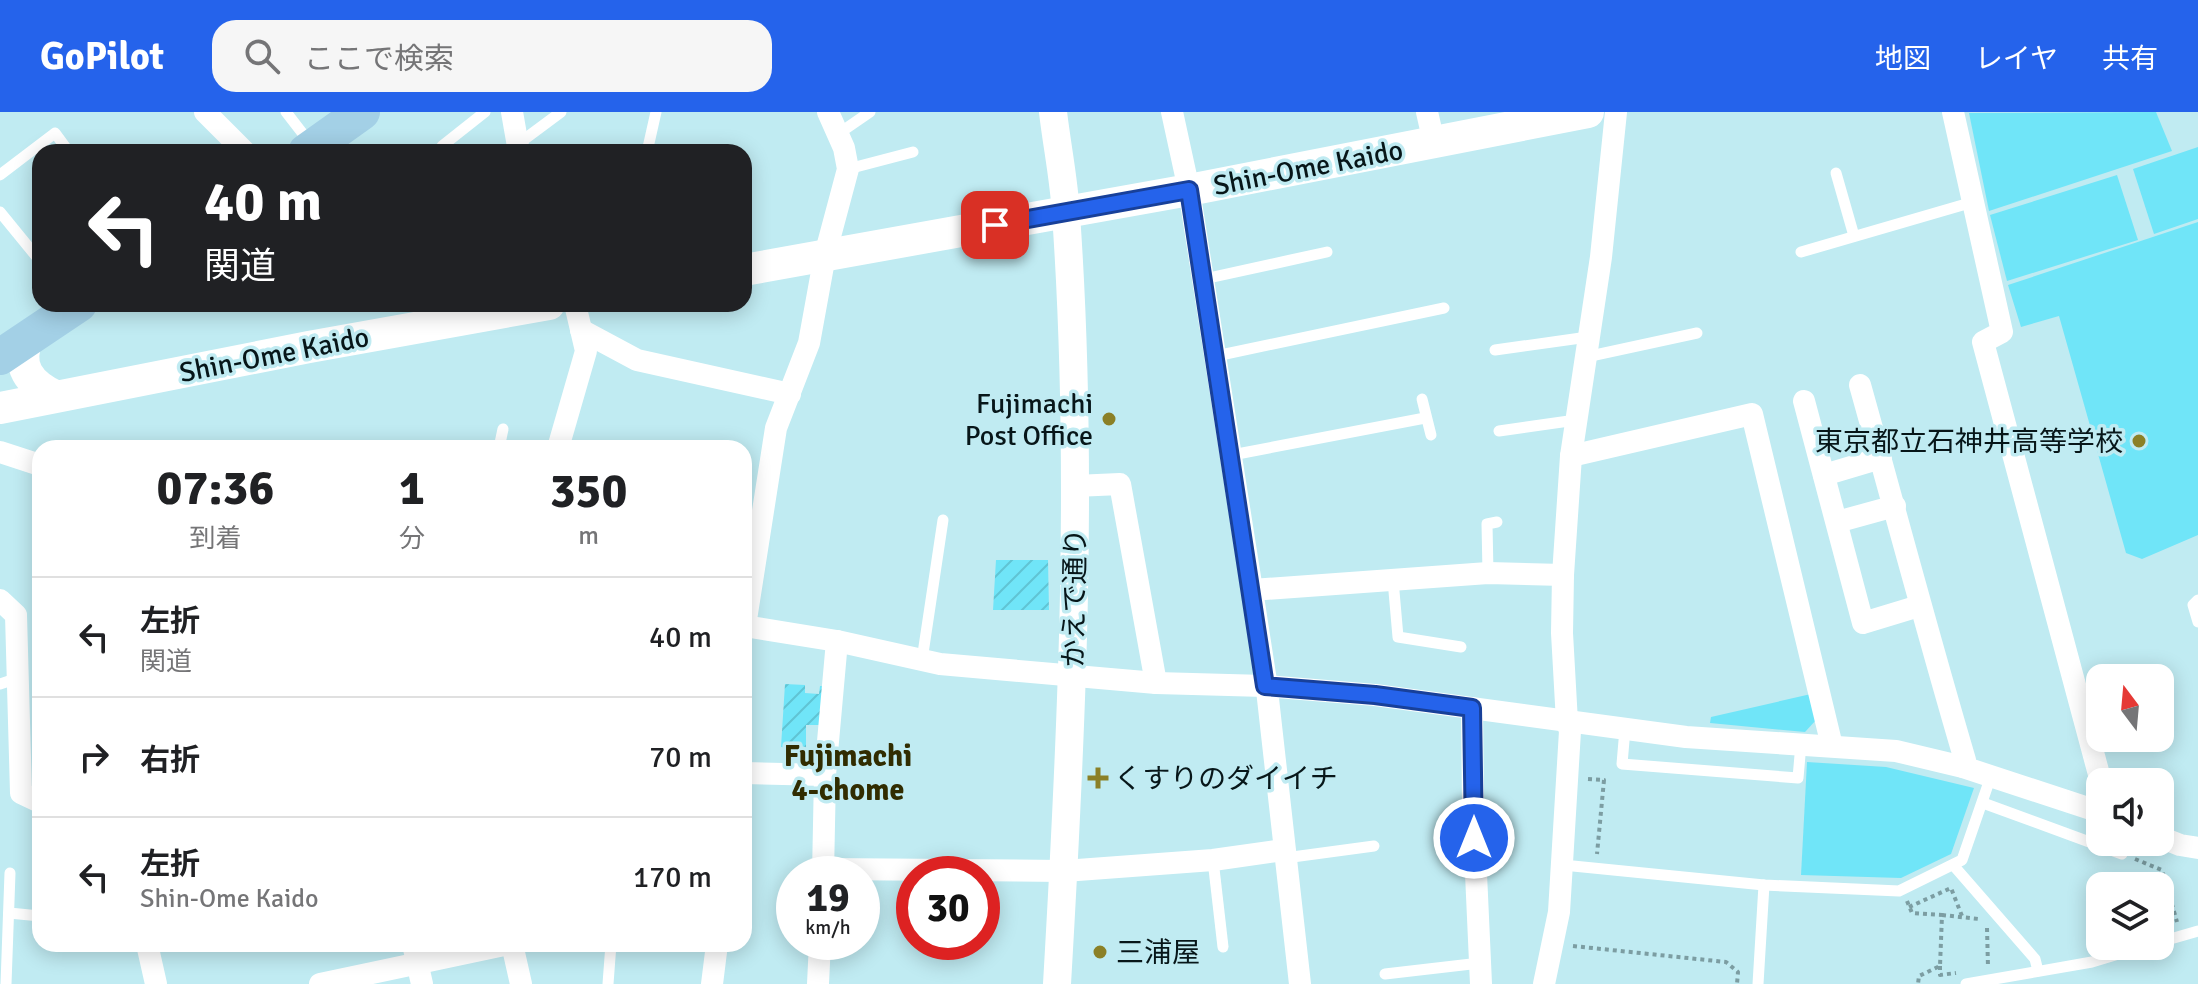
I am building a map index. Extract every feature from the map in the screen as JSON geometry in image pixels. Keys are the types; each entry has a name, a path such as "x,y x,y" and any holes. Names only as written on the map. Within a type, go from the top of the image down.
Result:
{"main road":[{"path":"317,144 362,112"},
{"name":"Shin-Ome Kaido","path":"752,269 1189,190 1430,127 1588,112"},
{"path":"14,348 68,312"},
{"name":"Shin-Ome Kaido","path":"0,408 496,312"},
{"path":"14,348 23,349 25,371 32,382 55,396"}],"street":[{"path":"205,112 237,144"},
{"path":"512,112 517,144"},
{"path":"752,581 776,428 809,343 825,255 848,169 844,148 828,112"},
{"name":"かえで通り","path":"1053,112 1066,212 1075,486 1073,677 1057,984"},
{"path":"1172,112 1204,279 1252,590 1300,984"},
{"path":"1544,984 1559,912 1570,731 1562,633 1571,456 1601,257 1616,112"},
{"path":"1953,112 2002,332 1983,342 2097,768"},
{"path":"560,440 586,351 577,312"},
{"path":"581,330 637,360 790,394"},
{"path":"1860,385 1895,506 1919,606 1965,760 1963,767"},
{"path":"1804,401 1863,623 1919,606"},
{"path":"1571,456 1752,414 1832,746"},
{"path":"0,452 32,462"},
{"path":"1824,475 1881,458"},
{"path":"1075,486 1120,484 1156,683"},
{"path":"1837,522 1895,506"},
{"path":"1252,590 1488,573 1563,575"},
{"path":"0,600 16,615 9,681 21,793 32,798"},
{"path":"752,627 837,641 922,660 1073,677 1265,686 1375,695 1686,737 1896,751 1963,767 2086,807"},
{"path":"823,856 825,775 837,641"},
{"path":"1472,708 1481,973"},
{"path":"752,773 825,775"},
{"path":"2174,841 2194,847 2198,869"},
{"path":"880,872 1064,871 1284,854"},
{"path":"149,952 156,984"},
{"path":"320,984 474,952"},
{"path":"513,952 521,984"},
{"path":"712,984 716,952"},
{"path":"818,984 819,960"}],"lane":[{"path":"286,112 307,144"},
{"path":"445,144 485,112"},
{"path":"523,144 561,112"},
{"path":"649,144 656,112"},
{"path":"838,134 870,112"},
{"path":"41,144 55,133 63,144"},
{"path":"0,175 32,151"},
{"path":"848,169 913,152"},
{"path":"1836,173 1854,236"},
{"path":"1801,252 1973,202"},
{"path":"0,212 32,251"},
{"path":"1204,279 1327,252"},
{"path":"1216,356 1444,308"},
{"path":"1495,350 1587,347 1697,333"},
{"path":"1422,399 1431,435"},
{"path":"1232,455 1425,418"},
{"path":"1499,431 1576,420"},
{"path":"501,440 503,429"},
{"path":"922,660 943,520"},
{"path":"1488,573 1487,524 1497,522"},
{"path":"1393,580 1398,637 1461,647"},
{"path":"2198,600 2193,605 2198,622"},
{"path":"1625,729 1622,764 1798,778 1801,744"},
{"path":"1563,865 1764,885 1901,890 1962,860 1991,776"},
{"path":"1983,803 2086,841"},
{"path":"1284,854 1374,846"},
{"path":"1213,860 1223,947"},
{"path":"1954,866 2035,959 2038,971"},
{"path":"6,984 10,873"},
{"path":"1758,984 1764,885"},
{"path":"9,913 32,915"},
{"path":"2174,938 2198,931"},
{"path":"608,984 610,952"},
{"path":"1966,984 2099,960"},
{"path":"1385,974 1481,973"}],"path":[{"path":"1578,778 1604,780 1595,868"},
{"path":"2154,866 2163,872"},
{"path":"1909,907 1951,888 1962,916"},
{"path":"1901,890 1912,913 1977,917 1988,931 1988,956"},
{"path":"1940,975 1942,915"},
{"path":"1552,944 1726,962 1738,972 1737,984"},
{"path":"1918,984 1919,976 1940,966"}],"shaded area":[{"path":"2156,112 2172,151 1989,211 1969,113"},
{"path":"2198,147 2198,219 2154,234 2133,169"},
{"path":"2117,175 2138,240 2007,281 1990,215"},
{"path":"2198,222 2198,535 2142,559 2126,553 2059,316 2021,327 2008,285"},
{"path":"996,560 1048,560 1049,610 993,610"},
{"path":"785,684 805,685 805,693 819,694 820,686 827,686 826,725 806,725 806,750 781,747"},
{"path":"1811,694 1817,719 1805,732 1710,723 1711,717"},
{"path":"1807,762 1886,767 1974,788 1951,854 1901,878 1801,875"}],"place":[{"name":"Fujimachi Post Office","path":"1109,419"},
{"name":"東京都立石神井高等学校","path":"2139,441"},
{"name":"くすりのダイイチ","path":"1098,778"},
{"name":"三浦屋","path":"1100,952"}],"district":[{"name":"Fujimachi 4-chome","path":"848,773"}],"route":[{"path":"995,225 1189,190 1265,686 1375,695 1472,708 1474,838"}]}
